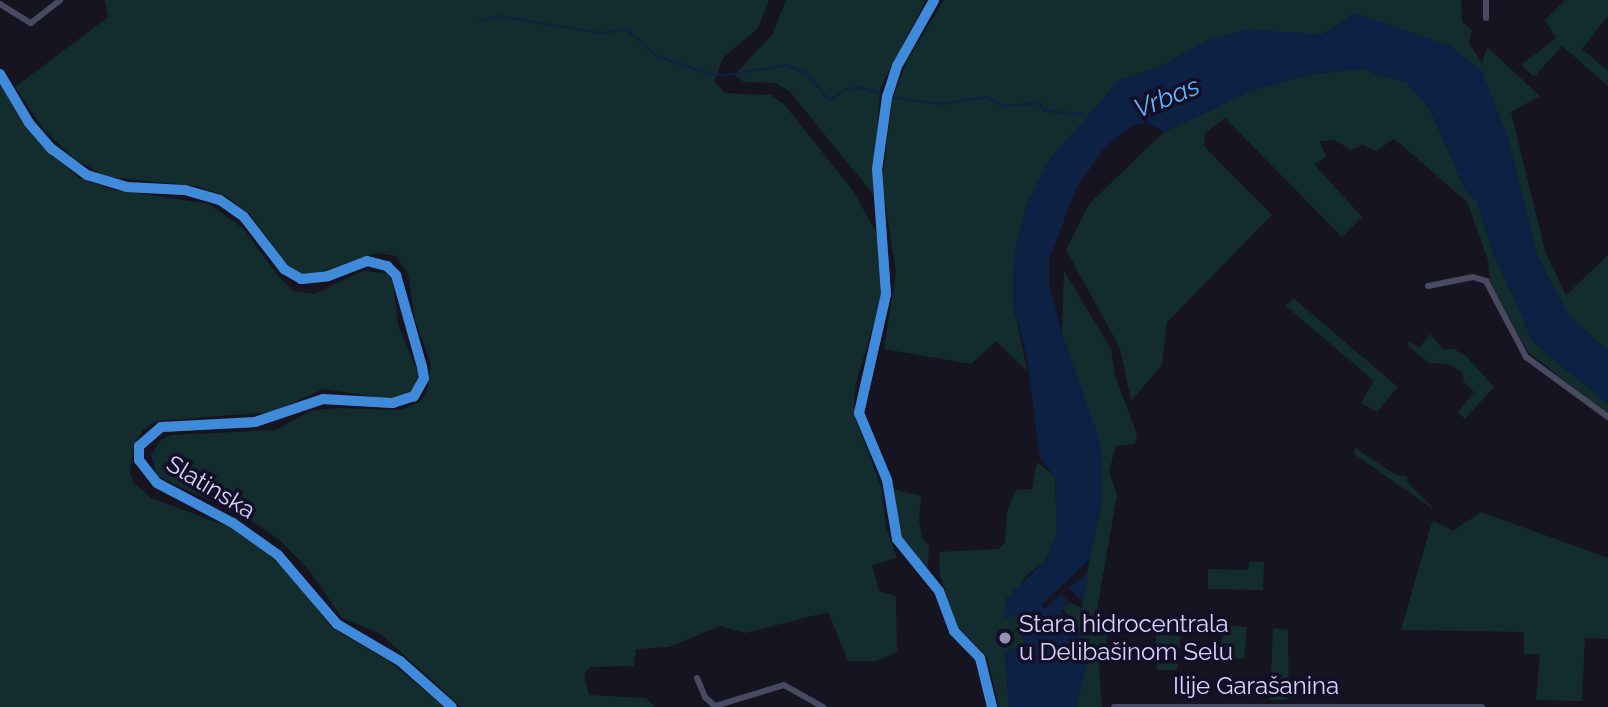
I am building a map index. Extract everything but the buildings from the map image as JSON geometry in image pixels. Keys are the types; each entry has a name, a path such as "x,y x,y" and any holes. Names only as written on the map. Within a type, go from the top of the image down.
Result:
{"street":[{"path":"0,4 31,23 60,0"},
{"path":"934,0 897,66 888,95 877,169 886,294 859,413 887,480 897,539 939,591 954,631 980,658 992,707"},
{"path":"1486,0 1486,18"},
{"name":"Slatinska","path":"0,74 29,123 52,149 87,174 127,187 185,190 220,200 244,217 284,269 301,279 328,276 367,261 387,266 396,275 424,378 414,396 393,402 323,399 255,422 161,427 139,446 138,460 157,483 233,523 278,555 337,624 393,655 452,707"},
{"path":"1428,286 1473,277 1486,281 1527,357 1608,417"},
{"path":"696,678 705,697 715,706 784,685 823,707"},
{"name":"Ilije Garašanina","path":"1114,707 1482,707"}],"green space":[{"path":"105,0 769,0 758,28 723,58 714,82 725,93 771,95 784,104 853,191 877,234 882,295 856,383 854,404 857,423 882,489 886,527 897,558 872,565 879,591 896,596 897,652 876,661 848,661 828,612 745,633 720,626 669,647 636,649 634,666 590,667 584,674 589,695 646,698 655,707 461,707 381,634 342,618 309,570 280,540 247,518 157,476 151,455 161,440 171,435 276,430 310,411 335,408 402,410 419,402 427,392 431,364 415,320 408,274 396,256 377,253 309,276 299,274 285,263 250,214 226,196 196,186 108,177 74,159 43,129 15,87 108,17"},
{"path":"786,0 926,0 880,89 873,194 790,92 776,83 744,82 734,75 772,35"},
{"path":"944,0 1461,0 1462,22 1472,30 1469,43 1482,63 1487,47 1540,96 1511,112 1545,251 1566,295 1608,255 1608,351 1568,315 1537,255 1508,138 1355,13 1323,34 1206,41 1160,67 1119,80 1027,204 1014,257 1013,303 1027,371 996,341 971,364 884,349 896,272 882,183 892,100 907,60"},
{"path":"1565,0 1608,0 1608,16 1582,49 1608,71 1608,86 1562,46 1534,77 1521,65 1556,38 1545,20"},
{"path":"1360,69 1406,82 1430,109 1465,189 1477,201 1493,252 1534,343 1608,404 1608,415 1528,352 1490,283 1488,260 1467,202 1394,139 1376,151 1363,145 1351,150 1335,140 1320,141 1326,157 1314,164 1362,217 1342,237 1225,118 1205,133 1204,146 1272,215 1167,322 1162,365 1131,401 1120,348 1066,250 1089,204 1164,132 1253,90 1306,75"},
{"path":"0,82 25,127 79,178 111,189 209,204 243,228 279,277 294,291 314,294 363,271 386,273 393,281 398,325 418,373 414,391 387,399 323,389 273,412 157,421 143,430 134,444 130,473 133,482 151,498 230,527 261,548 292,576 332,628 389,661 444,707 0,707"},
{"path":"1064,271 1111,349 1115,376 1137,434 1135,444 1116,446 1109,471 1117,495 1095,621 1109,621 1106,650 1098,652 1102,707 1076,707 1087,663 1078,628 1062,608 1069,602 1082,608 1091,550 1075,378 1062,334"},
{"path":"1293,298 1398,387 1377,412 1361,403 1374,381 1286,306"},
{"path":"1430,334 1443,349 1454,349 1466,356 1494,387 1465,419 1458,412 1474,392 1464,382 1462,372 1448,364 1429,363 1407,345 1410,341 1419,348"},
{"path":"1355,448 1396,475 1407,476 1408,483 1436,511 1354,454"},
{"path":"1037,462 1055,476 1057,533 1045,561 1025,577 1004,617 1019,615 1025,645 1005,652 1009,707 999,707 987,657 957,626 940,576 939,552 999,549 1005,543 1007,512 1016,490 1032,489"},
{"path":"892,489 921,496 919,519 922,538 929,546 928,568 904,545"},
{"path":"1481,512 1608,558 1608,639 1585,638 1582,701 1536,700 1540,654 1524,654 1524,632 1401,630 1431,525 1434,521 1453,531"},
{"path":"1249,562 1264,562 1263,590 1208,589 1208,569 1248,570"},
{"path":"1155,622 1182,623 1177,670 1157,670"},
{"path":"1223,625 1247,627 1244,659 1220,657"},
{"path":"1273,628 1288,630 1289,698 1284,700 1270,700"}],"water":[{"name":"Vrbas","path":"1355,13 1450,46 1482,71 1508,138 1537,255 1568,315 1608,351 1608,404 1534,343 1493,252 1477,201 1465,189 1430,109 1406,82 1360,69 1306,75 1253,90 1164,132 1147,122 1133,125 1105,147 1076,189 1049,259 1049,283 1062,334 1101,444 1102,502 1090,559 1041,605 1045,609 1061,594 1069,602 1062,608 1062,618 1048,627 1078,628 1087,663 1076,707 1009,707 1005,651 1025,645 1019,615 1004,618 1006,598 1045,561 1057,533 1055,477 1040,458 1027,358 1013,303 1014,257 1027,204 1049,160 1119,80 1160,67 1206,41 1246,30 1323,34"},
{"path":"1088,573 1083,602 1068,588"}],"waterway":[{"path":"480,21 497,16 601,33 627,30 657,56 706,73 721,76 787,65 808,75 829,100 847,89 862,88 885,95"},
{"path":"890,97 941,104 986,97 1004,106 1040,103 1044,111 1084,114"}],"cycle path":[{"path":"934,0 897,66 887,97 877,169 886,294 859,413 887,480 897,539 939,591 954,631 980,658 992,707"},
{"path":"0,74 29,123 52,149 87,175 127,187 185,190 220,200 244,217 284,269 301,279 328,276 367,261 387,266 396,275 424,378 414,396 393,403 323,399 255,422 161,427 139,446 139,460 157,483 233,523 278,555 337,624 400,661 452,707"}],"place":[{"name":"Stara hidrocentrala u Delibašinom Selu","path":"1005,638"}]}
